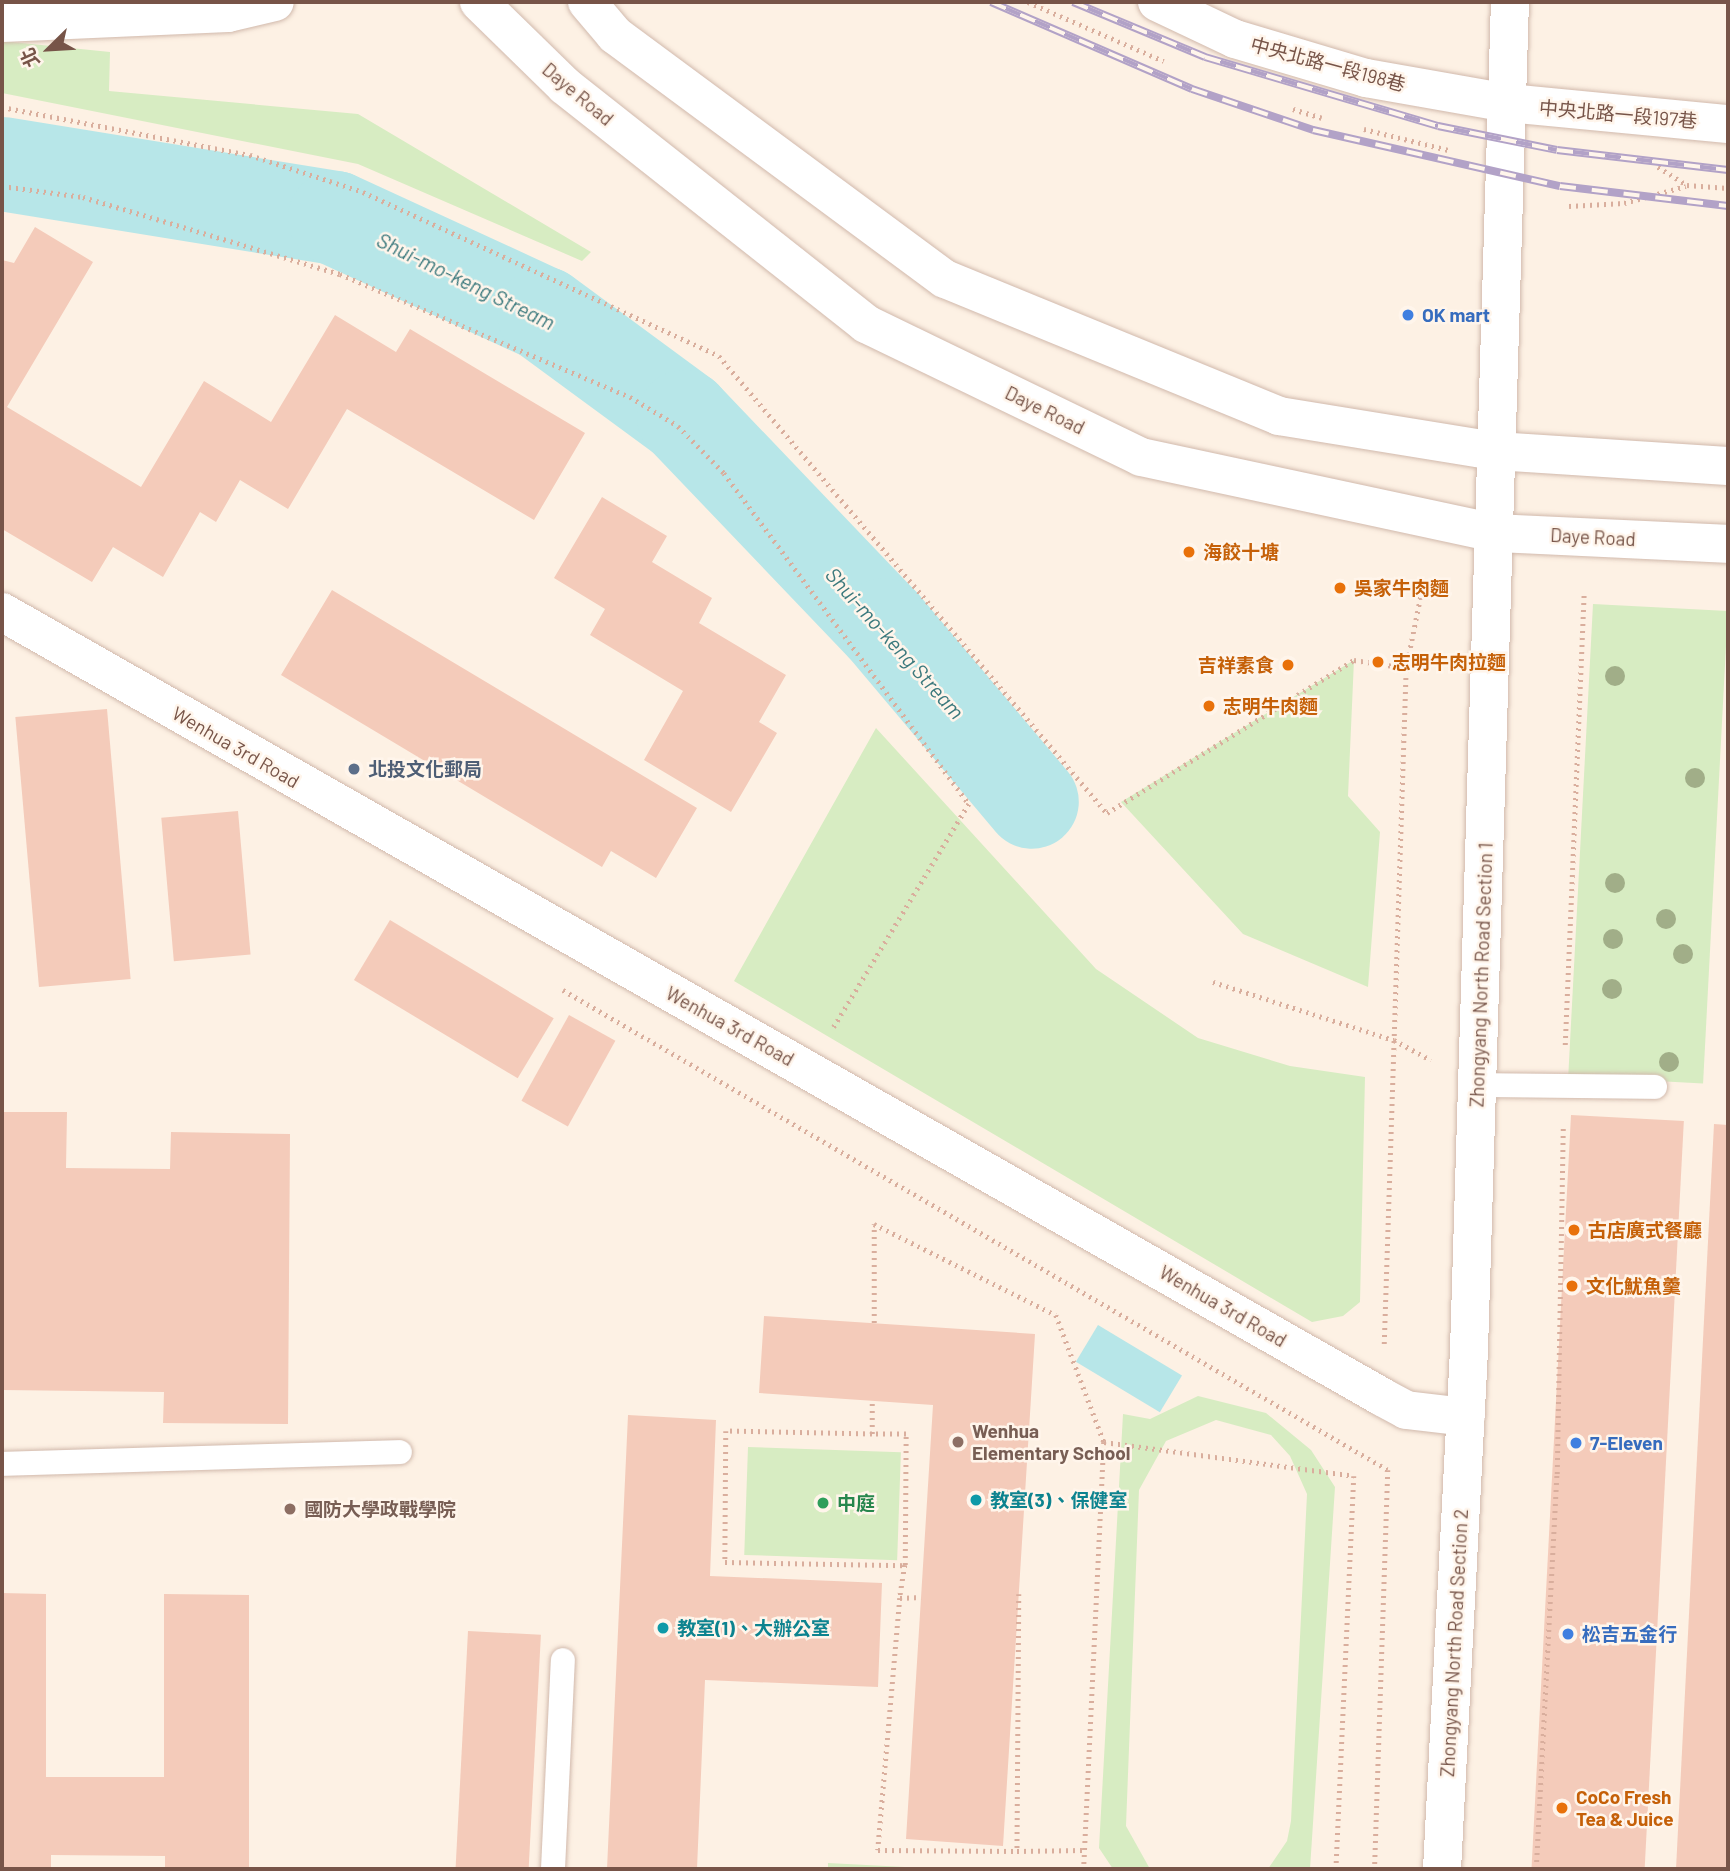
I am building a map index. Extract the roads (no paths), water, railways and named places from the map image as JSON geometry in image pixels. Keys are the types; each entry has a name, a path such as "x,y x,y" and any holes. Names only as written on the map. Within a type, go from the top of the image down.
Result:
{"street":[{"path":"2,23 228,13 275,2"},
{"name":"Daye Road","path":"479,2 565,86 866,324 1142,457 1496,533 1728,544"},
{"path":"587,2 615,35 945,279 1279,416 1496,451 1728,466"},
{"name":"中央北路一段198巷","path":"1157,2 1234,39 1366,78 1507,103"},
{"path":"1496,451 1510,2"},
{"name":"中央北路一段197巷","path":"1507,103 1728,124"},
{"name":"Zhongyang North Road Section 1","path":"1466,1417 1496,533 1496,451"},
{"name":"Wenhua 3rd Road","path":"2,612 1382,1397 1406,1410 1466,1417"},
{"name":"Zhongyang North Road Section 2","path":"1442,1869 1466,1417"}],"lane":[{"path":"1477,1085 1656,1087"},
{"path":"2,1465 400,1452"},
{"path":"553,1869 563,1660"}],"water":[{"path":"1098,1325 1182,1375 1160,1412 1076,1362"}],"waterway":[{"name":"Shui-mo-keng Stream","path":"2,164 335,218 544,314 684,417 883,625 1032,802"}],"railway":[{"path":"991,2 1192,89 1313,130 1560,186 1728,206"},
{"path":"1073,2 1205,57 1438,126 1557,150 1728,170"}],"place":[{"name":"OK mart","path":"1408,315"},
{"name":"海餃十塘","path":"1189,552"},
{"name":"吳家牛肉麵","path":"1340,588"},
{"name":"志明牛肉拉麵","path":"1378,662"},
{"name":"吉祥素食","path":"1288,665"},
{"name":"志明牛肉麵","path":"1209,706"},
{"name":"北投文化郵局","path":"354,769"},
{"name":"古店廣式餐廳","path":"1574,1230"},
{"name":"文化魷魚羹","path":"1572,1286"},
{"name":"Wenhua Elementary School","path":"958,1442"},
{"name":"7-Eleven","path":"1576,1443"},
{"name":"教室(3)、保健室","path":"976,1500"},
{"name":"中庭","path":"823,1503"},
{"name":"國防大學政戰學院","path":"290,1509"},
{"name":"教室(1)、大辦公室","path":"663,1628"},
{"name":"松吉五金行","path":"1568,1634"},
{"name":"CoCo Fresh Tea & Juice","path":"1562,1808"}]}
